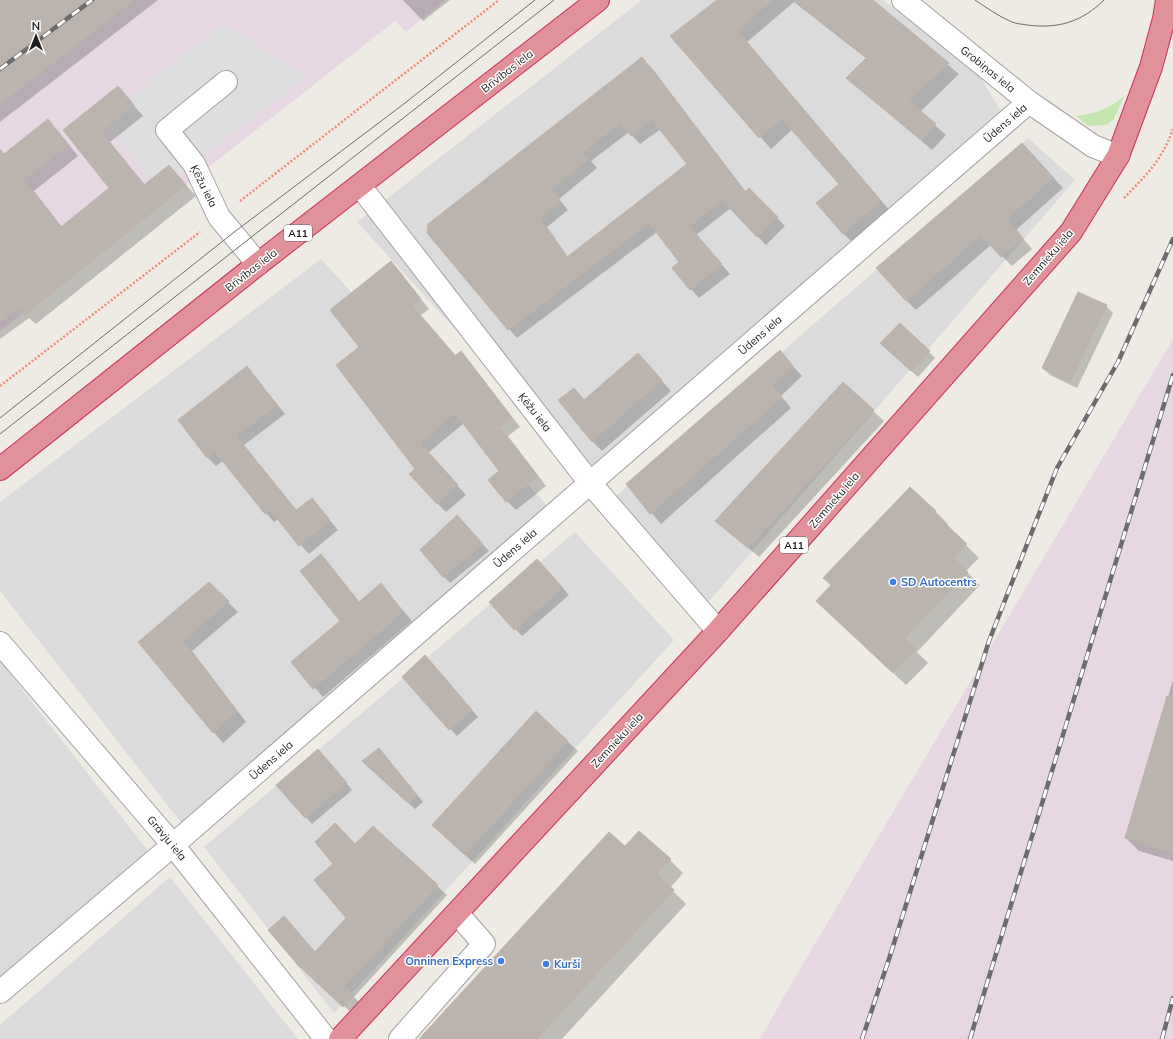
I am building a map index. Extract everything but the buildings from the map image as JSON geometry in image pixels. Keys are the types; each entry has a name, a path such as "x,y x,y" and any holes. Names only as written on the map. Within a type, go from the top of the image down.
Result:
{"highway":[{"name":"Brīvības iela","path":"0,469 258,264 598,0"},
{"name":"Zemnieku iela","path":"340,1039 718,631 1071,232 1118,156 1151,68 1164,19 1167,0"}],"street":[{"name":"Grobiņas iela","path":"903,0 1029,102 1093,146 1118,156"},
{"name":"Ķēžu iela","path":"226,82 167,130 194,164 219,217 258,264"},
{"name":"Ūdens iela","path":"0,992 173,845 1029,102"},
{"name":"Ķēžu iela","path":"360,186 590,483 718,631"},
{"name":"Grāvju iela","path":"0,643 173,845 326,1039"},
{"path":"400,1039 484,944 457,913"}],"path":[{"path":"0,386 498,0"}],"shaded area":[{"path":"0,0 445,0 406,32 395,21 0,331"},
{"path":"642,0 883,0 977,72 1001,111 586,472 357,222"},
{"path":"225,24 306,77 194,164 157,189 101,118"},
{"path":"1028,138 1075,180 704,607 609,502"},
{"path":"321,259 552,511 183,825 0,591 0,502"},
{"path":"1173,339 1173,1039 760,1039 790,986"},
{"path":"575,532 674,640 334,1013 204,847"},
{"path":"0,661 148,851 0,980"},
{"path":"170,877 298,1039 0,1039 0,1025"}],"green space":[{"path":"1124,96 1114,119 1107,125 1089,126 1076,116 1102,110 1114,104"}],"tram line":[{"path":"0,418 233,233 405,103 535,0"},
{"path":"0,434 554,0"},
{"path":"975,0 997,15 1012,22 1038,26 1059,25 1078,19 1096,8 1104,0"}],"railway":[{"path":"0,69 92,0"},
{"path":"862,1039 889,959 989,641 1057,468 1118,362 1173,239"},
{"path":"970,1039 1173,375"},
{"path":"1162,1039 1173,998"}],"place":[{"name":"SD Autocentrs","path":"893,582"},
{"name":"Onninen Express","path":"501,961"},
{"name":"Kurši","path":"546,964"}]}
